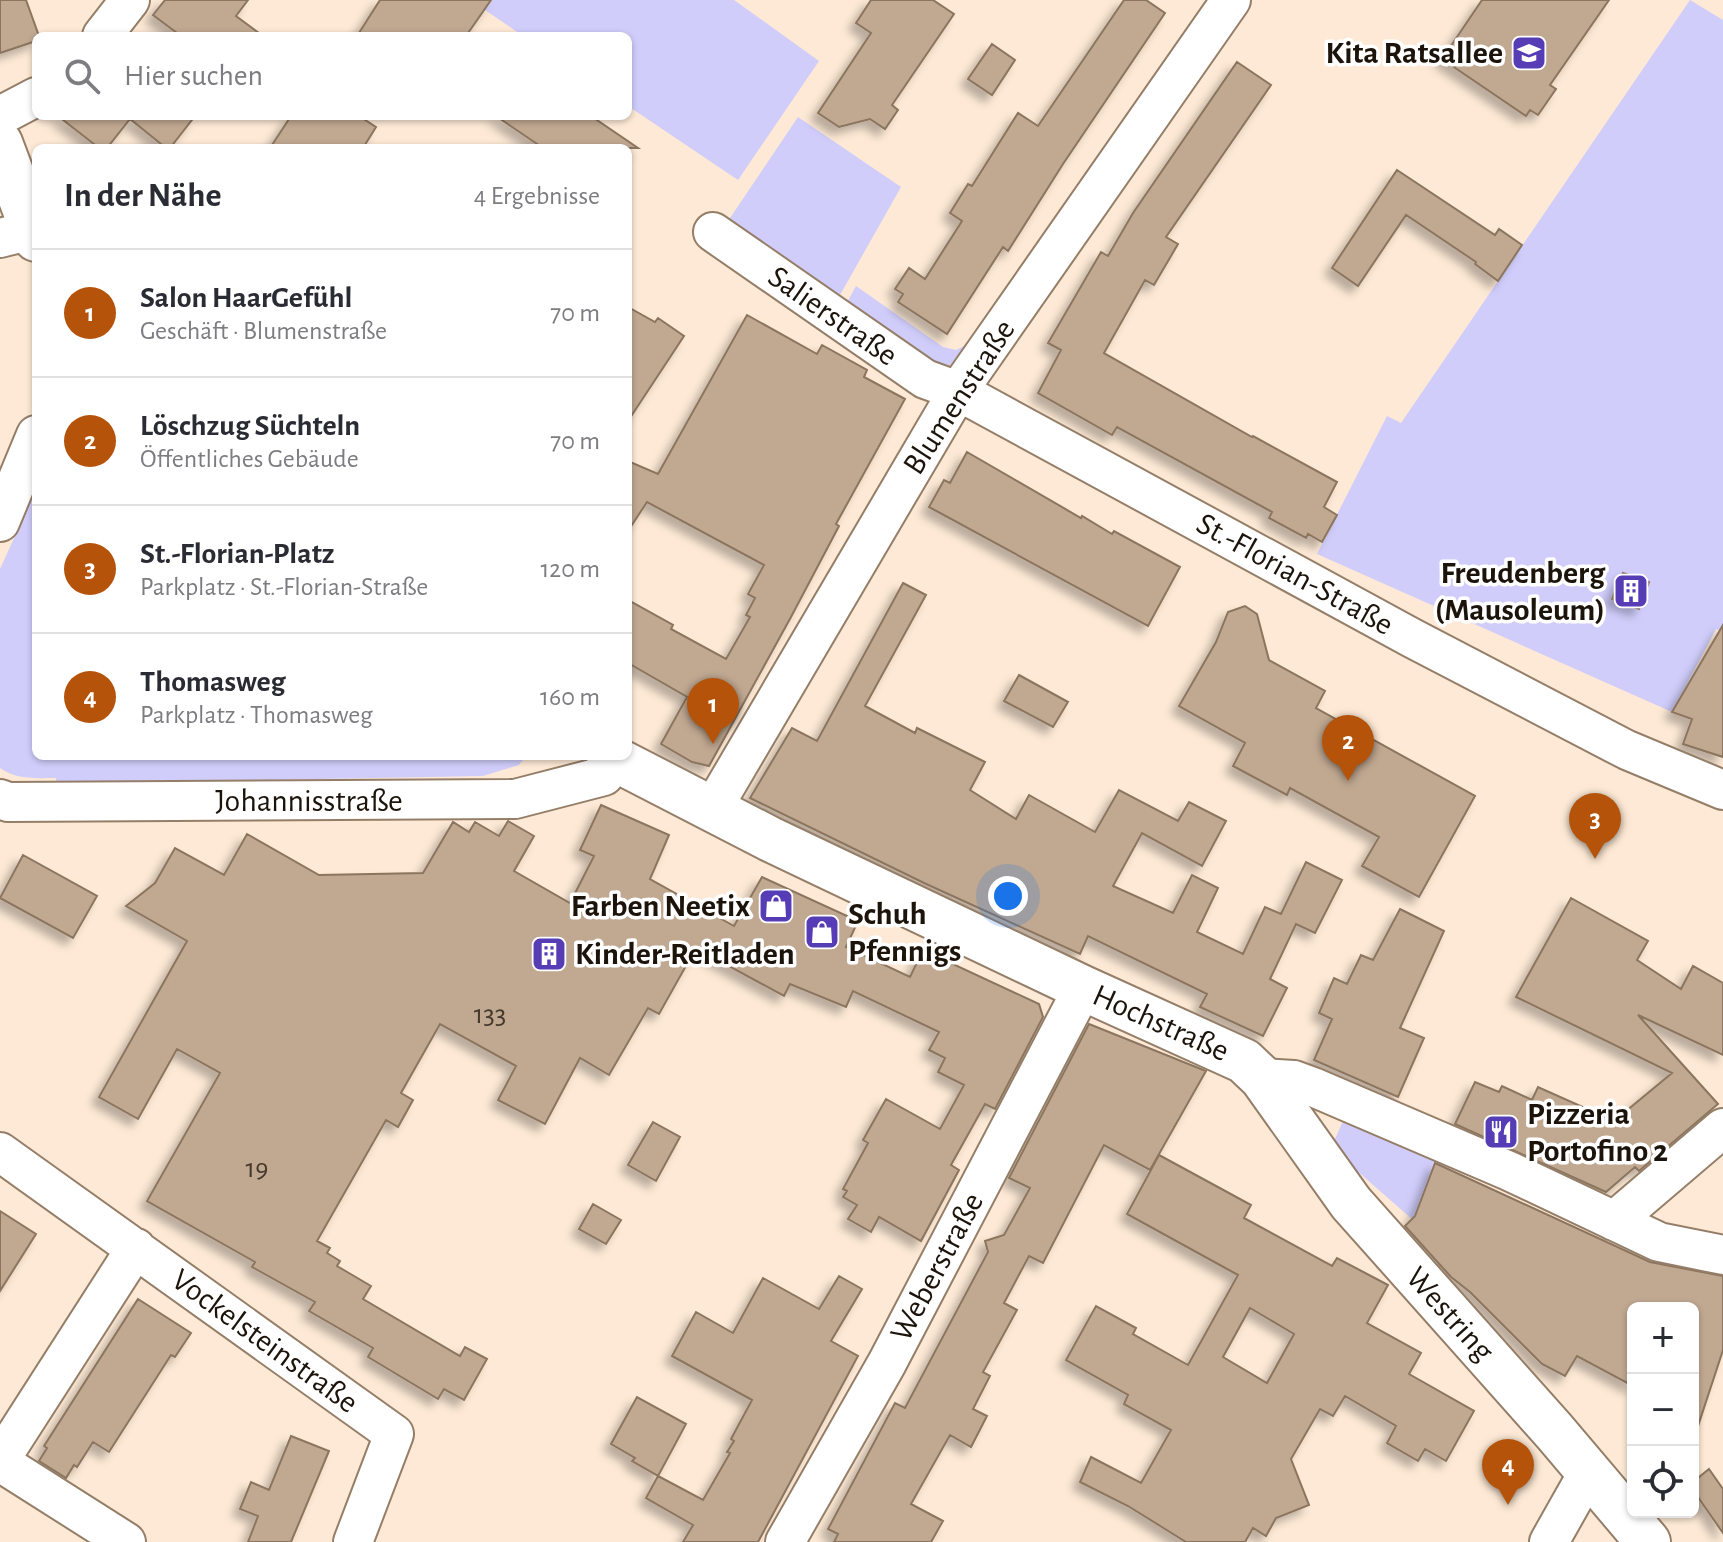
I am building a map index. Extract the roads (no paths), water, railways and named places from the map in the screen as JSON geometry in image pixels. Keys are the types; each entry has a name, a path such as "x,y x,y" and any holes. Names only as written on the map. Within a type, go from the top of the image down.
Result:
{"main road":[{"path":"0,143 23,236"},
{"name":"Hochstraße","path":"617,760 711,811 1083,988 1228,1052 1244,1061 1262,1078"},
{"name":"Westring","path":"1262,1078 1351,1203 1589,1471 1648,1542"}],"street":[{"path":"105,32 130,0"},
{"name":"Blumenstraße","path":"711,811 958,391 1231,0"},
{"path":"0,116 32,99"},
{"name":"Salierstraße","path":"713,232 925,379 958,391"},
{"name":"St.-Florian-Straße","path":"958,391 1398,630 1627,750 1723,790"},
{"path":"0,522 32,445"},
{"name":"Johannisstraße","path":"3,806 515,799 604,776 612,760"},
{"name":"Weberstraße","path":"785,1542 887,1363 1083,988"},
{"name":"Hochstraße","path":"1262,1078 1294,1080 1313,1087 1509,1171 1659,1242 1723,1255"},
{"path":"1614,1221 1723,1128"},
{"name":"Vockelsteinstraße","path":"1,1155 394,1434 353,1542"},
{"name":"Vockelsteinstraße","path":"126,1542 0,1461 136,1248"},
{"path":"1549,1542 1589,1471"}],"place":[{"name":"Kita Ratsallee","path":"1529,53"},
{"name":"Freudenberg (Mausoleum)","path":"1631,591"},
{"name":"Salon HaarGefühl","path":"713,744"},
{"name":"Löschzug Süchteln","path":"1348,781"},
{"name":"St.-Florian-Platz","path":"1595,859"},
{"name":"Farben Neetix","path":"776,906"},
{"name":"Schuh Pfennigs","path":"822,932"},
{"name":"Kinder-Reitladen","path":"549,954"},
{"name":"Pizzeria Portofino 2","path":"1501,1132"},
{"name":"Thomasweg","path":"1508,1505"}]}
